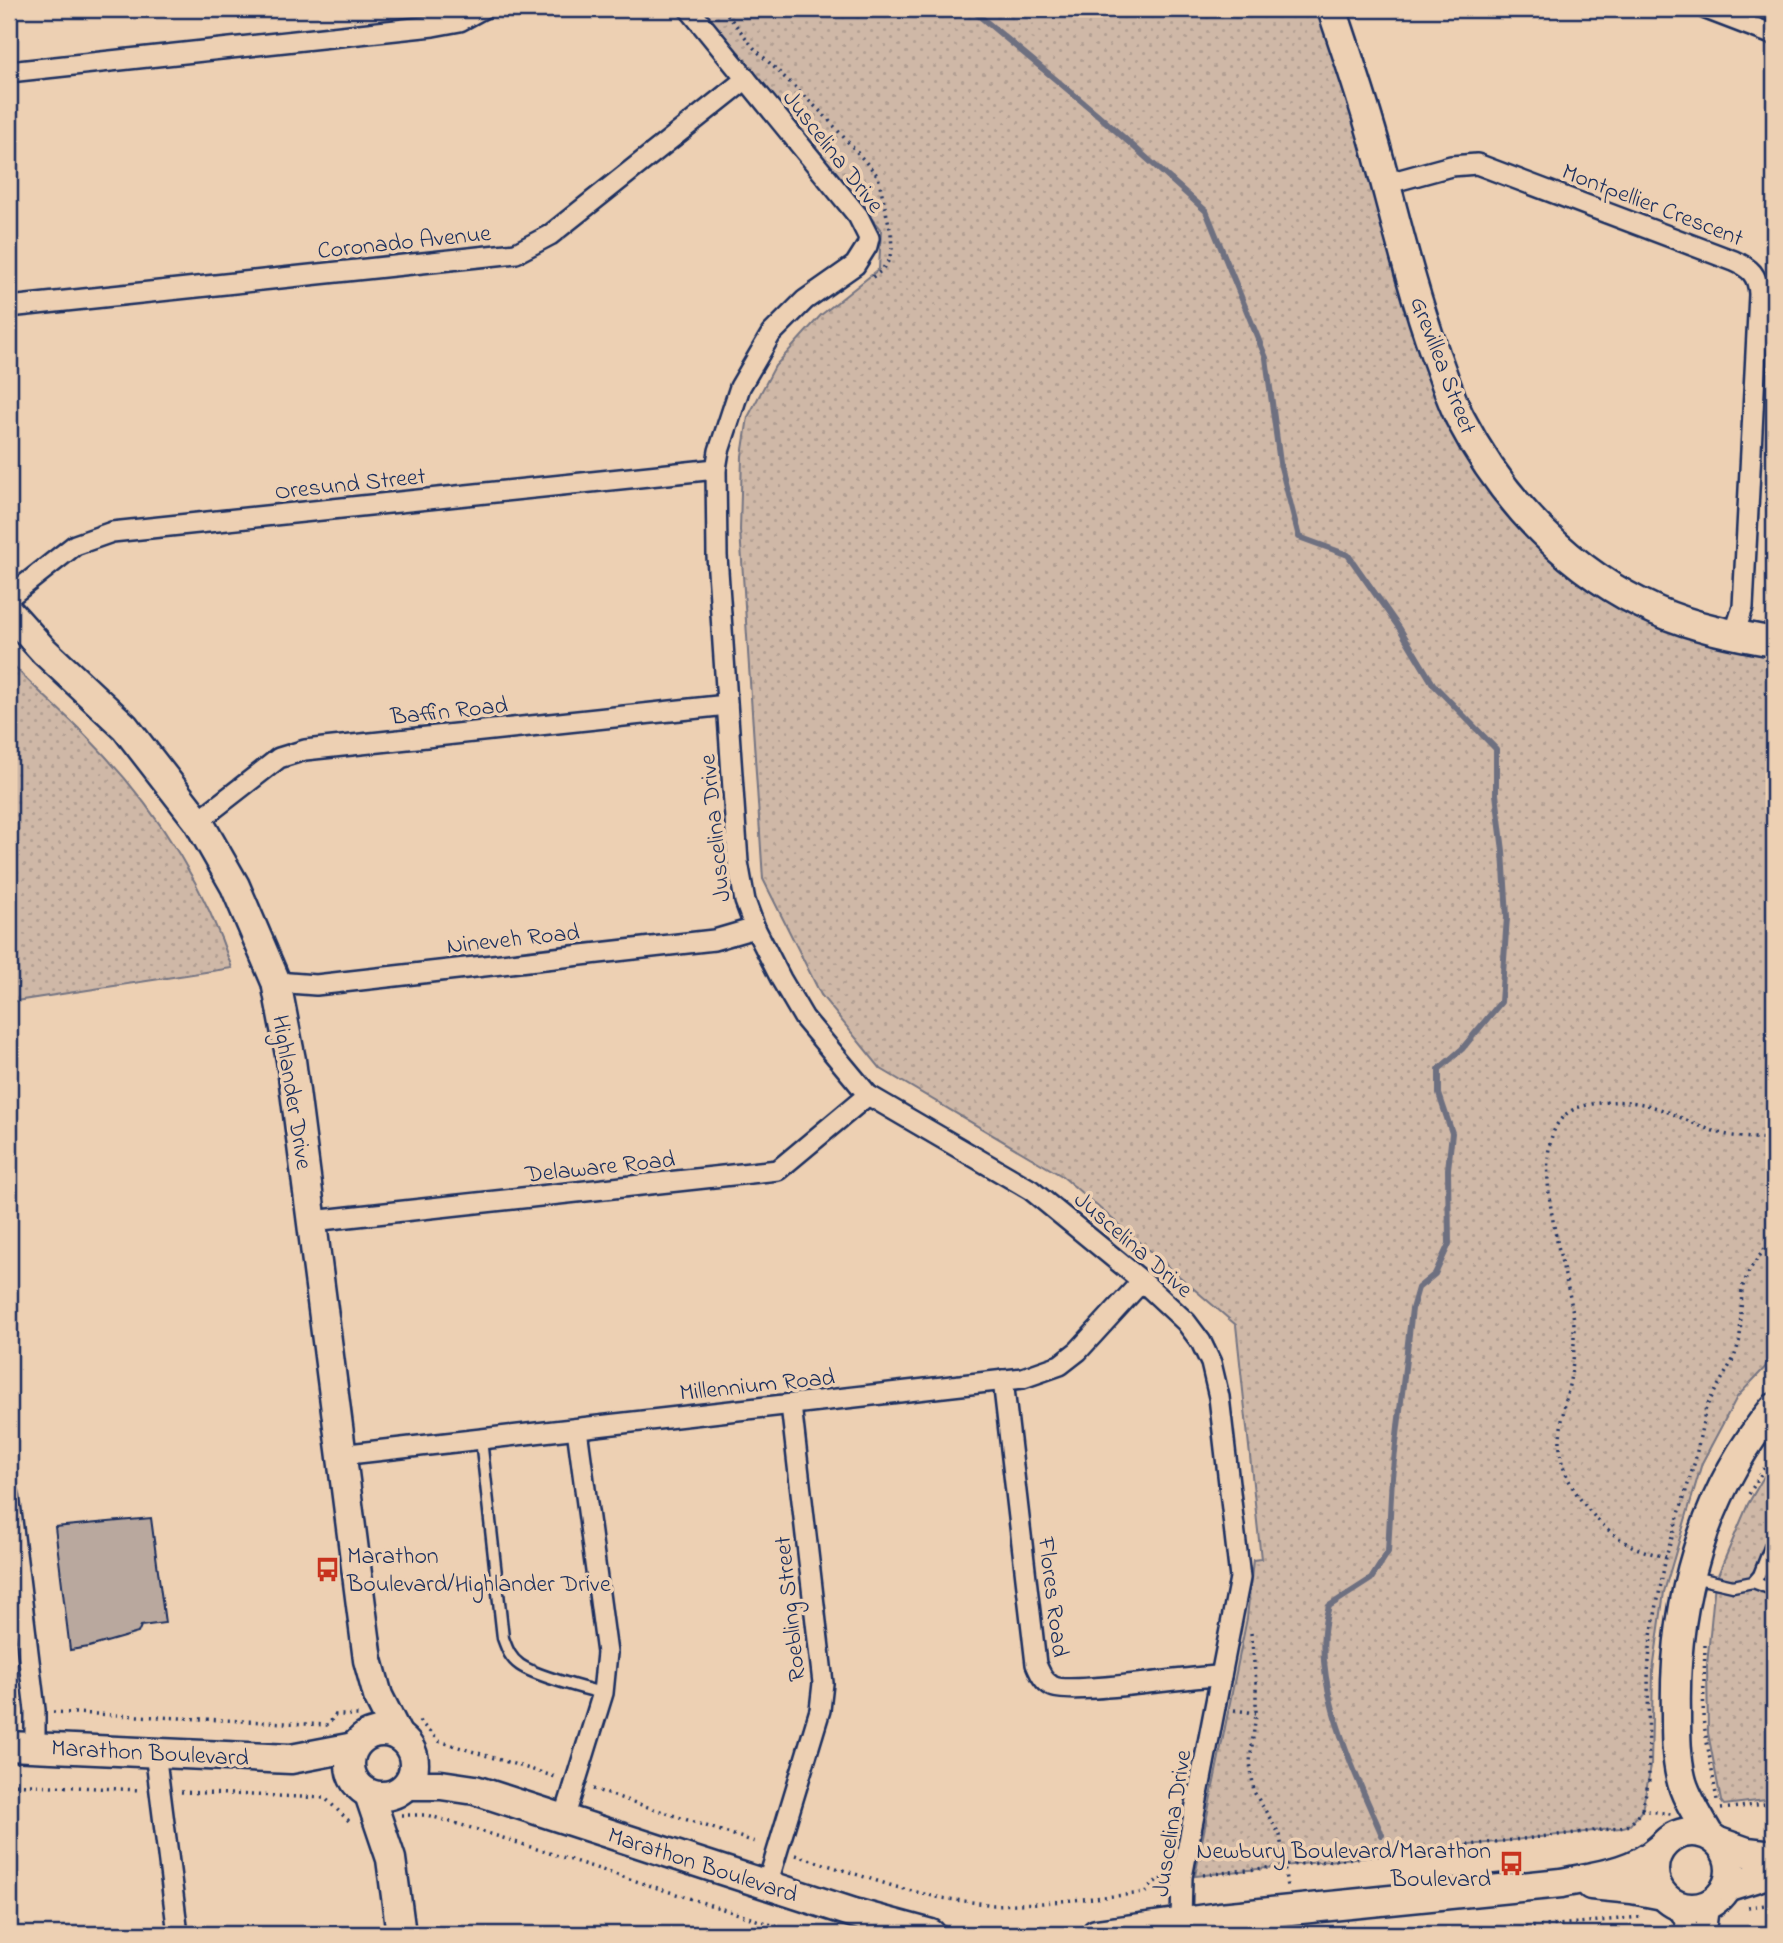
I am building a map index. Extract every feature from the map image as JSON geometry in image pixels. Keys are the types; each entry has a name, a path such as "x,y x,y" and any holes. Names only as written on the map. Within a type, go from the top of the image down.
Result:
{"street":[{"path":"9,72 433,26 460,21 482,9"},
{"name":"Juscelina Drive","path":"689,9 858,216 869,238 855,265 805,300 781,323 762,348 740,387 731,410 716,469 717,555 738,862 745,901 755,928 804,1018 868,1095 1031,1190 1062,1213 1186,1322 1201,1342 1211,1363 1219,1397 1240,1578 1182,1877 1181,1922"},
{"name":"Grevillea Street","path":"1332,9 1367,117 1420,311 1459,416 1504,489 1539,530 1603,581 1657,611 1690,623 1774,642"},
{"path":"1706,9 1774,35"},
{"name":"Coronado Avenue","path":"9,307 516,253 550,235 746,79"},
{"name":"Montpellier Crescent","path":"1385,184 1451,166 1478,164 1734,261 1748,267 1754,274 1759,293 1743,607 1734,635"},
{"name":"Oresund Street","path":"9,597 75,545 112,532 716,469"},
{"name":"Highlander Drive","path":"9,612 44,651 125,727 198,821 235,886 275,982 291,1060 340,1455 379,1735"},
{"name":"Baffin Road","path":"198,821 279,758 304,750 727,705"},
{"name":"Nineveh Road","path":"275,982 316,985 371,979 714,940 755,928"},
{"name":"Delaware Road","path":"312,1221 778,1170 868,1095"},
{"name":"Millennium Road","path":"340,1455 791,1405 1003,1380 1041,1373 1059,1365 1078,1351 1142,1281"},
{"name":"Flores Road","path":"1003,1380 1036,1664 1042,1678 1053,1688 1076,1689 1222,1676"},
{"name":"Roebling Street","path":"767,1885 820,1710 823,1682 791,1405"},
{"path":"1691,1934 1670,1900 1657,1885 1654,1873 1655,1861 1673,1814 1681,1779 1677,1748 1677,1647 1690,1577 1709,1518 1730,1472 1759,1426 1774,1408"},
{"path":"564,1819 603,1693 607,1653 577,1429"},
{"path":"9,1494 35,1710 22,1747"},
{"path":"391,1859 404,1788 414,1770 379,1735 349,1765 362,1788 391,1859 401,1934"},
{"name":"Marathon Boulevard","path":"22,1747 291,1759 379,1735 475,1790"},
{"path":"155,1752 178,1934"},
{"name":"Marathon Boulevard","path":"291,1759 362,1788"},
{"path":"1681,1779 1714,1839 1726,1852 1730,1864 1726,1900 1705,1934"},
{"name":"Marathon Boulevard","path":"404,1788 441,1785 475,1790 864,1916 931,1934"},
{"path":"362,1788 380,1797 391,1796 404,1788"},
{"path":"1096,1934 1290,1910 1561,1883 1634,1866 1647,1860 1674,1836 1685,1832 1697,1831 1747,1852 1774,1855"},
{"path":"1561,1883 1632,1889 1698,1907 1726,1900 1774,1872"}],"lane":[{"path":"481,1439 503,1638 509,1654 521,1666 603,1693"},
{"path":"1753,1582 1759,1575 1774,1537"},
{"path":"1690,1577 1733,1586 1753,1582 1774,1590"}],"path":[{"path":"723,9 754,48 825,116 878,176 892,248 890,260 867,282"},
{"path":"1774,1139 1718,1133 1636,1101 1616,1101 1574,1109 1557,1121 1554,1128 1548,1166 1548,1192 1555,1236 1573,1312 1573,1360 1560,1454 1571,1483 1587,1506 1611,1532 1632,1546 1666,1557 1695,1461 1706,1408 1734,1358 1740,1339 1742,1288 1750,1269 1766,1243 1774,1236"},
{"path":"1746,1500 1774,1452"},
{"path":"1250,1622 1256,1682 1256,1713 1250,1762 1254,1792 1280,1835 1290,1910"},
{"path":"1706,1642 1703,1719 1719,1809 1774,1804"},
{"path":"35,1710 328,1725 335,1715 379,1735 413,1714 439,1741 895,1887 942,1898 994,1905 1145,1893 1158,1880 1620,1828 1630,1825 1642,1810 1673,1814"},
{"path":"1726,1900 1774,1905"},
{"path":"1465,1934 1643,1917"}],"shaded area":[{"path":"699,9 1330,9 1418,328 1563,561 1774,649 1774,1358 1737,1397 1702,1463 1664,1592 1653,1671 1651,1766 1642,1810 1630,1825 1195,1876 1247,1618 1253,1560 1261,1559 1236,1325 1062,1176 881,1069 821,995 763,879 740,530 742,456 748,417 775,366 821,315 879,269 881,230"},
{"path":"9,661 112,764 155,817 191,875 232,968 9,1002"},
{"path":"1774,1459 1774,1799 1724,1805 1708,1733 1707,1665 1715,1582 1748,1504"}],"building":[{"path":"151,1518 165,1623 141,1626 138,1633 70,1650 55,1527"}],"waterway":[{"path":"971,9 1096,113 1206,211 1266,358 1280,463 1299,537 1348,555 1400,629 1433,684 1496,749 1496,794 1507,917 1501,1002 1462,1049 1439,1069 1439,1094 1452,1133 1448,1169 1449,1244 1435,1274 1418,1288 1412,1309 1392,1477 1388,1552 1371,1579 1329,1606 1324,1634 1324,1663 1337,1723 1382,1835"}],"place":[{"name":"Marathon Boulevard/Highlander Drive","path":"327,1569"},
{"name":"Newbury Boulevard/Marathon Boulevard","path":"1511,1864"}]}
